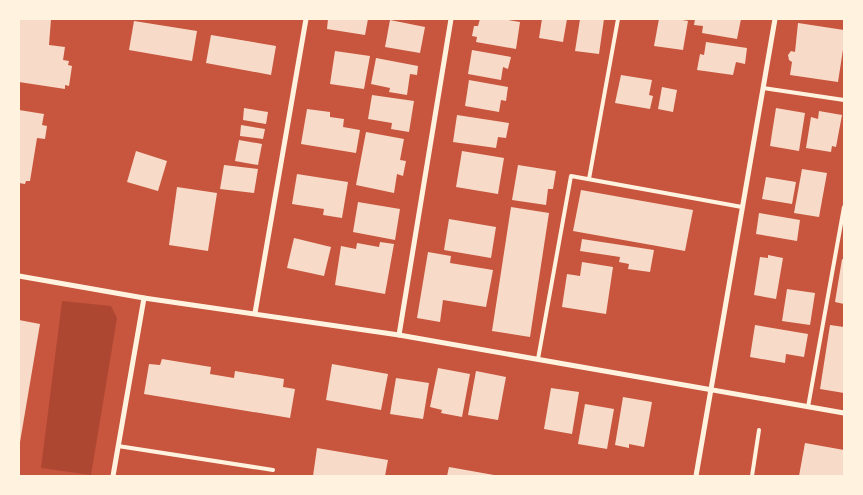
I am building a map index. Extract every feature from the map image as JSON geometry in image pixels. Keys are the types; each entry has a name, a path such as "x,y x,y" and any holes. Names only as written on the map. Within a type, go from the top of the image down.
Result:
{"street":[{"path":"255,313 306,19"},
{"path":"399,335 450,19"},
{"path":"696,476 775,19"},
{"path":"19,276 144,298 399,335 844,413"},
{"path":"113,476 144,298"}],"lane":[{"path":"589,180 618,19"},
{"path":"763,88 844,100"},
{"path":"538,359 572,176 742,207"},
{"path":"808,407 844,207"},
{"path":"752,476 759,430"},
{"path":"118,446 273,470"}],"shaded area":[{"path":"62,301 111,306 117,318 91,475 41,468"}],"building":[{"path":"19,19 51,19 49,45 65,47 63,60 69,61 68,65 72,66 69,86 65,85 65,89 19,82"},
{"path":"328,19 368,19 365,35 327,29"},
{"path":"480,19 503,19 520,22 516,49 476,42 477,37 472,36 474,26 478,26"},
{"path":"542,19 567,19 563,42 539,38"},
{"path":"580,19 604,19 599,54 575,51"},
{"path":"659,19 688,21 683,50 654,46"},
{"path":"695,19 741,19 737,39 702,33 703,26 694,25"},
{"path":"390,20 425,27 420,53 385,47"},
{"path":"134,21 197,31 192,61 129,50"},
{"path":"798,23 844,30 838,82 790,75 792,62 789,60 788,55 791,51 795,52"},
{"path":"211,35 276,46 271,75 206,63"},
{"path":"706,42 747,48 745,64 736,62 733,75 697,70 700,54 704,55"},
{"path":"472,50 511,57 508,69 503,67 501,80 468,74"},
{"path":"335,51 370,56 364,89 330,84"},
{"path":"376,58 418,66 417,75 410,74 407,95 389,92 390,88 371,84"},
{"path":"621,75 652,80 649,95 653,96 650,109 615,103"},
{"path":"469,80 508,87 506,101 501,100 499,112 465,106"},
{"path":"662,87 677,90 673,112 658,109"},
{"path":"372,95 414,101 409,132 391,129 392,123 368,119"},
{"path":"244,108 268,112 266,124 243,120"},
{"path":"776,108 805,113 799,151 770,146"},
{"path":"307,109 330,112 330,117 344,119 343,127 360,130 356,153 301,144"},
{"path":"19,110 44,114 42,125 47,126 45,139 37,138 30,181 26,181 25,184 19,183"},
{"path":"819,111 842,115 836,147 832,146 831,152 806,148 811,117 818,119"},
{"path":"457,115 509,123 506,138 498,137 496,148 453,142"},
{"path":"241,125 265,129 263,139 240,136"},
{"path":"366,132 404,139 400,160 406,161 403,176 397,174 394,193 356,185"},
{"path":"239,140 262,144 258,165 235,161"},
{"path":"136,151 167,161 158,191 127,182"},
{"path":"462,151 504,158 498,194 456,187"},
{"path":"224,165 258,169 254,193 220,189"},
{"path":"518,165 556,171 553,189 548,189 546,205 512,200"},
{"path":"802,169 827,173 819,217 794,213"},
{"path":"297,174 348,182 342,218 323,215 324,209 292,204"},
{"path":"766,177 796,182 792,204 762,199"},
{"path":"177,187 217,193 208,251 169,245"},
{"path":"581,190 693,210 685,251 573,231"},
{"path":"358,202 400,209 395,240 353,232"},
{"path":"511,207 549,213 530,337 492,331"},
{"path":"759,213 800,220 797,241 756,234"},
{"path":"449,219 496,227 491,258 444,250"},
{"path":"294,238 331,247 324,276 287,268"},
{"path":"582,239 654,250 650,272 628,269 629,264 619,262 620,257 580,251"},
{"path":"380,242 394,244 385,294 335,285 341,246 356,249 357,243 379,247"},
{"path":"428,252 451,256 450,263 493,270 486,307 443,300 440,322 417,318"},
{"path":"768,255 783,258 776,299 754,295 760,257 768,258"},
{"path":"842,259 844,260 844,304 835,302"},
{"path":"582,262 613,267 606,314 562,307 567,274 580,276"},
{"path":"787,289 815,293 810,325 782,321"},
{"path":"19,320 40,324 20,442 19,442"},
{"path":"755,325 808,334 804,357 786,354 785,363 750,357"},
{"path":"830,325 844,327 844,393 820,389"},
{"path":"162,359 211,367 210,374 234,378 235,371 284,379 283,387 295,389 290,418 144,394 149,364 160,365"},
{"path":"332,364 388,374 381,410 326,400"},
{"path":"438,368 470,374 462,417 441,413 442,410 430,407"},
{"path":"476,371 506,377 498,420 468,415"},
{"path":"396,378 429,383 423,419 390,414"},
{"path":"551,388 579,392 572,434 544,429"},
{"path":"623,397 652,402 644,447 629,444 629,448 615,445"},
{"path":"585,404 614,409 607,449 578,444"},
{"path":"805,443 844,450 844,476 799,476"},
{"path":"317,448 388,460 385,476 313,476"},
{"path":"449,467 494,475 494,476 447,476"}]}
